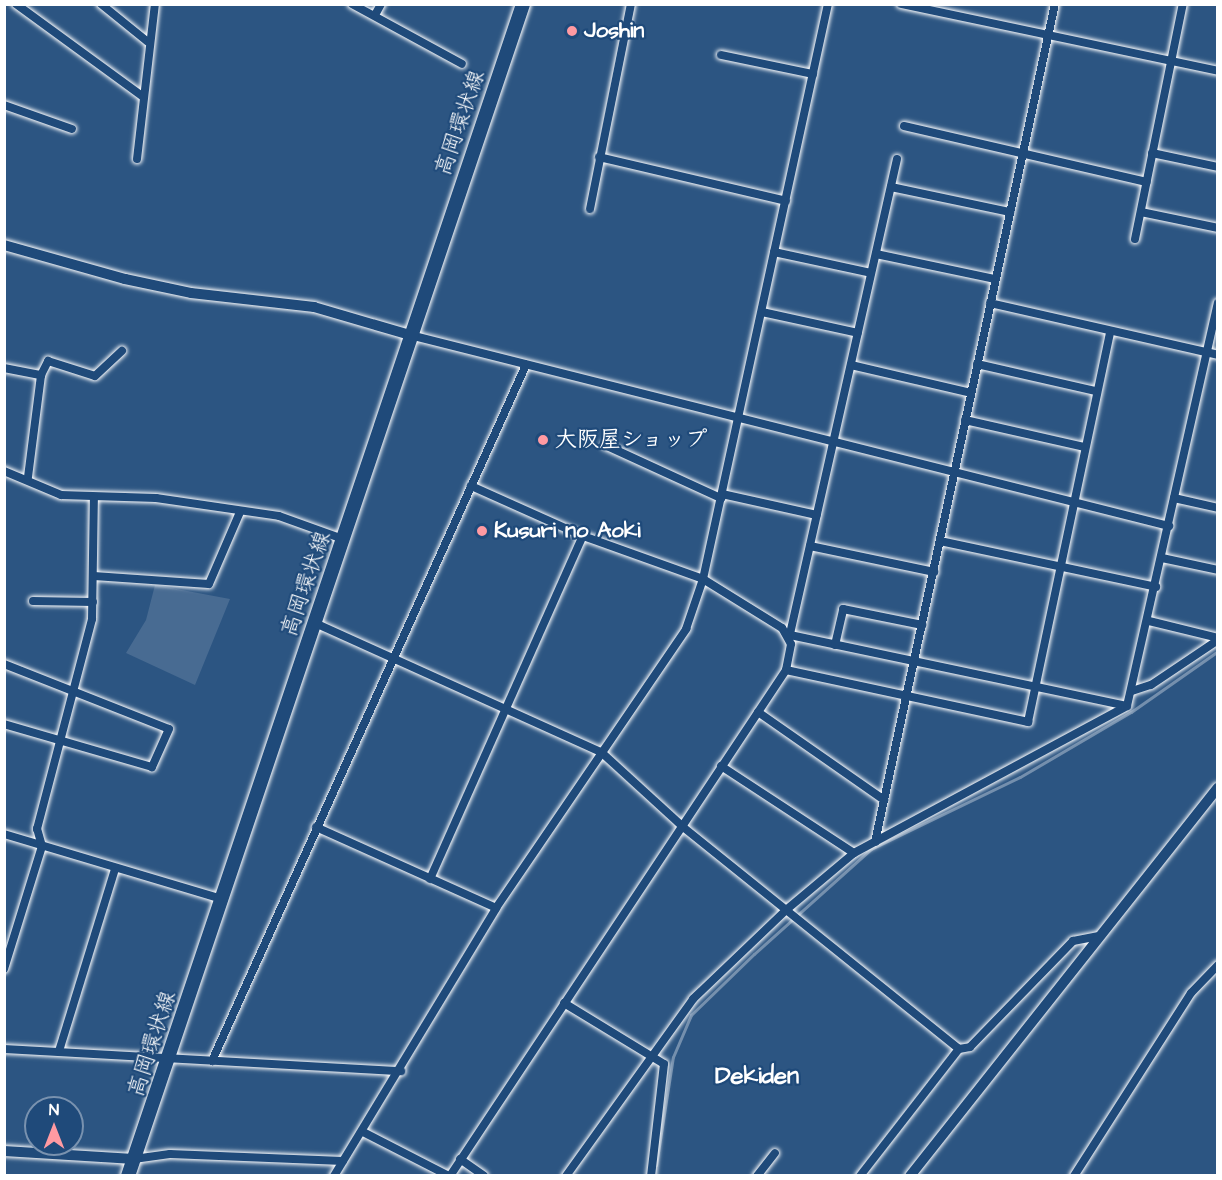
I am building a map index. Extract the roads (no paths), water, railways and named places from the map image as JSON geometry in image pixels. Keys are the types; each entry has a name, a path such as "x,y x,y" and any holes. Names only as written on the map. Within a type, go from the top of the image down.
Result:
{"main road":[{"name":"高岡環状線","path":"128,1176 523,4"}],"street":[{"path":"16,4 142,96"},
{"path":"101,4 148,42"},
{"path":"137,159 148,42 155,4"},
{"path":"352,4 462,64"},
{"path":"375,15 381,4"},
{"path":"590,208 631,4"},
{"path":"334,1176 401,1071 496,908 686,628 703,579 722,496 828,4"},
{"path":"901,4 1218,71"},
{"path":"875,842 1055,4"},
{"path":"1135,239 1183,4"},
{"path":"722,55 813,74"},
{"path":"4,105 72,129"},
{"path":"904,126 1147,182"},
{"path":"1152,153 1218,167"},
{"path":"599,157 786,201"},
{"path":"363,1132 450,1176 786,670 790,635 897,159"},
{"path":"891,187 1010,212"},
{"path":"1141,212 1218,228"},
{"path":"4,244 124,279 191,293 314,307 410,335 1169,526"},
{"path":"774,252 871,273"},
{"path":"876,254 995,279"},
{"path":"990,303 1218,355"},
{"path":"566,1176 693,999 786,910 854,853 1127,706 1149,621 1218,303"},
{"path":"762,312 858,333"},
{"path":"786,670 1028,722 1110,332"},
{"path":"28,477 41,375 48,361 95,376 122,351"},
{"path":"212,1061 526,364"},
{"path":"977,364 1096,391"},
{"path":"850,365 970,393"},
{"path":"4,368 41,375"},
{"path":"965,420 1085,447"},
{"path":"605,445 722,496 817,515"},
{"path":"4,471 28,477 45,491 94,498 156,498 279,516 343,539"},
{"path":"471,486 583,537 703,579 790,635 914,663 1127,706"},
{"path":"4,969 42,846 37,829 61,741 77,693 93,602 94,498"},
{"path":"1174,498 1218,508"},
{"path":"94,576 209,584 240,512"},
{"path":"430,879 583,537"},
{"path":"940,542 1156,587"},
{"path":"810,546 934,572"},
{"path":"1162,558 1218,570"},
{"path":"33,601 93,602"},
{"path":"836,645 843,609 922,625"},
{"path":"1149,621 1218,639"},
{"path":"315,623 600,752 683,827 958,1049"},
{"path":"1132,691 1151,686 1218,639"},
{"path":"4,664 169,729 152,767 4,724"},
{"path":"758,712 884,800"},
{"path":"721,766 854,853"},
{"path":"910,1176 1098,936 1218,788"},
{"path":"316,828 496,908"},
{"path":"4,834 115,869 222,899"},
{"path":"59,1052 115,869"},
{"path":"860,1176 958,1049 970,1047 1073,941 1098,936"},
{"path":"1074,1176 1191,993 1218,965"},
{"path":"564,1003 650,1056 665,1070 651,1176"},
{"path":"4,1049 401,1071"},
{"path":"757,1176 775,1153"},
{"path":"6,1156 134,1159 170,1154 343,1161"},
{"path":"460,1160 484,1176"}],"waterway":[{"path":"656,1165 673,1057 691,1015 754,954 871,849 1020,777 1131,712 1218,651"}],"place":[{"name":"Joshin","path":"572,31"},
{"name":"大阪屋ショップ","path":"543,440"},
{"name":"Kusuri no Aoki","path":"482,531"}],"district":[{"name":"Dekiden","path":"757,1077"}]}
